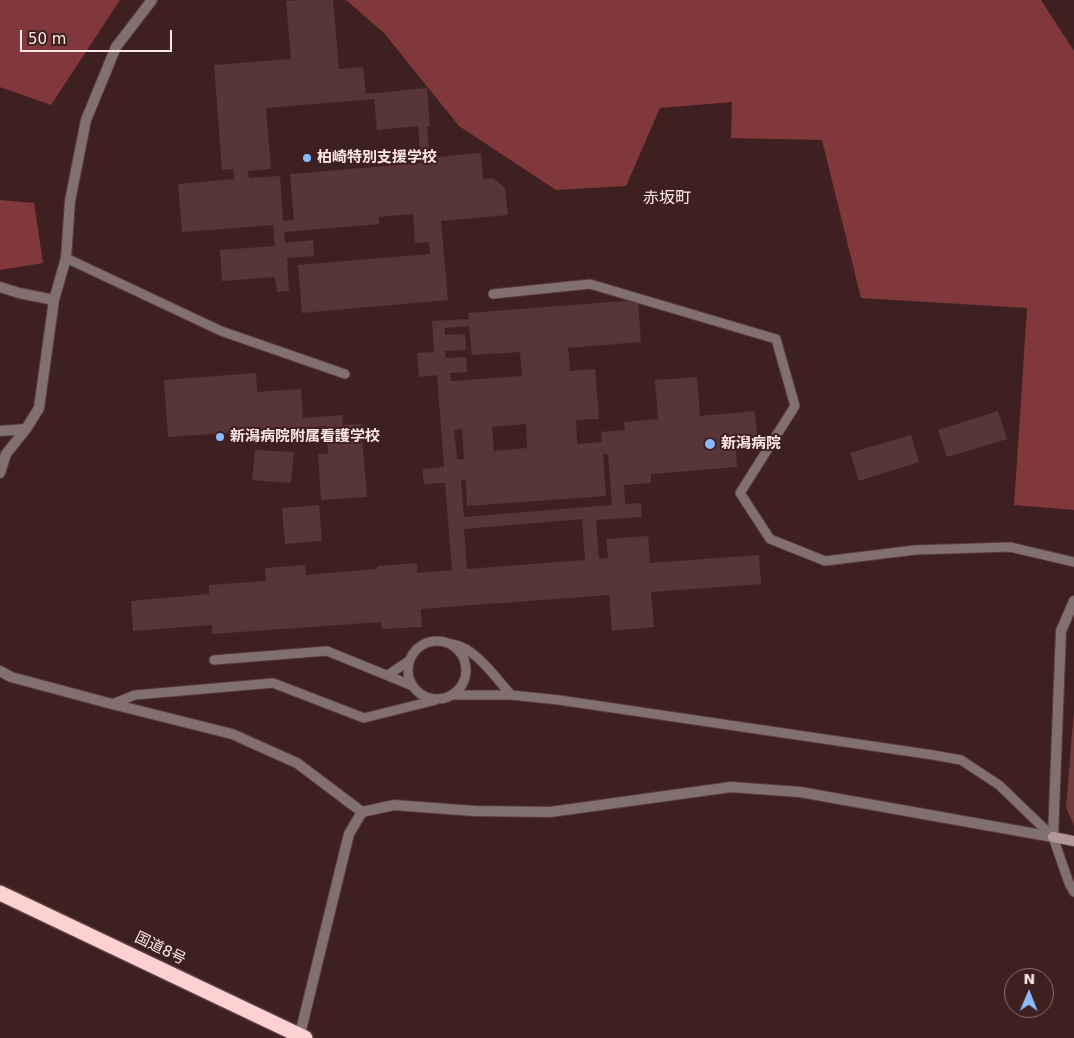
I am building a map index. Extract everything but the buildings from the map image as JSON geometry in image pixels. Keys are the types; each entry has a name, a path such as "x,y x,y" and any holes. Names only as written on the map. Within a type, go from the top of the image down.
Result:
{"highway":[{"name":"国道8号","path":"0,894 302,1037"}],"street":[{"path":"0,473 6,454 26,429 39,408 54,300 66,258 70,201 86,120 116,47 152,0"},
{"path":"0,287 18,293 54,300"},
{"path":"0,431 26,429"},
{"path":"1053,837 1061,631 1074,601"},
{"path":"0,671 11,677 232,734 297,764 362,812"},
{"path":"302,1037 349,834 362,812 394,805 474,811 550,812 731,787 800,792 1074,841"}],"lane":[{"path":"66,258 221,331 345,374"},
{"path":"493,294 590,284 776,339 795,406 740,493 770,539 825,560 915,550 1010,546 1074,562"},
{"path":"436,700 427,698 419,693 409,678 408,669 410,660 415,652 422,646 439,641 461,646 472,652 511,695"},
{"path":"112,704 136,695 273,682 364,718 445,699 460,689 465,681 466,663 456,648 448,643"},
{"path":"214,660 327,651 413,686"},
{"path":"388,675 410,660"},
{"path":"453,695 511,695 568,701 961,760 999,785 1053,837 1074,892"}],"shaded area":[{"path":"0,0 120,0 51,105 0,87"},
{"path":"346,0 1041,0 1074,51 1074,510 1014,505 1027,308 861,298 822,140 731,138 732,102 660,108 626,186 556,190 459,126 384,33"},
{"path":"0,200 34,203 43,263 0,270"},
{"path":"1074,710 1074,825 1066,808"}],"place":[{"name":"柏崎特別支援学校","path":"307,158"},
{"name":"新潟病院附属看護学校","path":"220,437"},
{"name":"新潟病院","path":"710,444"}],"district":[{"name":"赤坂町","path":"667,199"}]}
